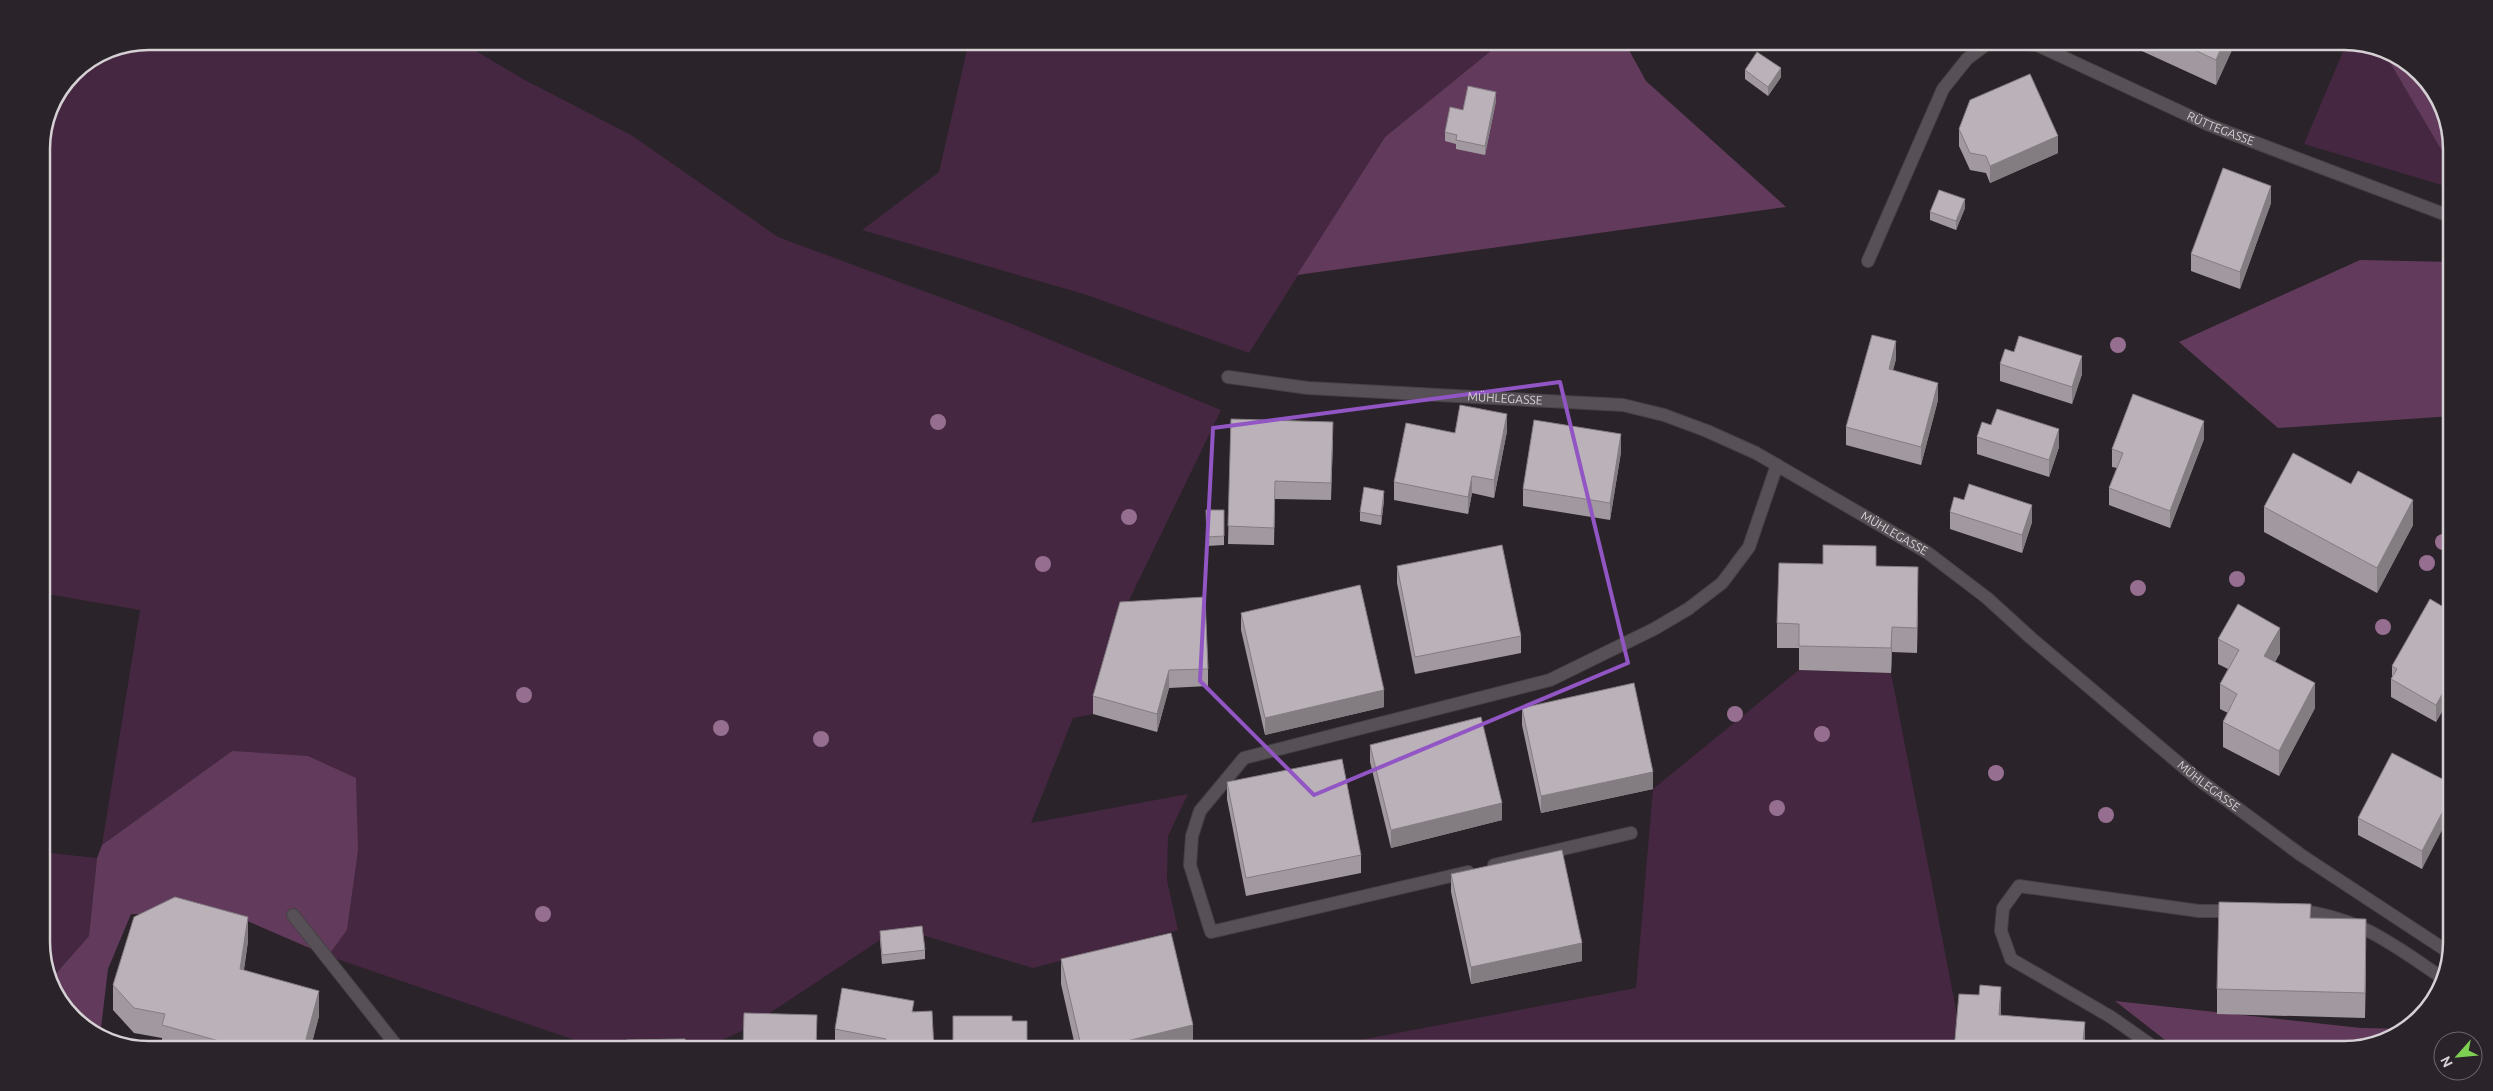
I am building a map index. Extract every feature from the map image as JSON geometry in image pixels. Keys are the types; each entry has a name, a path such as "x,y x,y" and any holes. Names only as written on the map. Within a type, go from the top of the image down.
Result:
{"street":[{"name":"RÜTTEGASSE","path":"1868,261 1943,89 1967,59 1979,50"},
{"name":"RÜTTEGASSE","path":"2048,50 2209,125 2443,213"},
{"name":"MÜHLEGASSE","path":"1228,377 1308,388 1623,405 1664,415 1707,431 1777,466 1928,552 1987,598 2031,638 2194,776 2301,855 2443,947"},
{"path":"1631,833 1211,932 1190,865 1192,836 1200,811 1244,758 1550,680 1654,629 1688,609 1722,583 1749,547 1777,466"},
{"path":"2145,1041 2112,1017 2011,959 2001,931 2003,908 2019,886 2199,911 2248,910"},
{"path":"2287,910 2297,910 2352,922 2375,933 2437,975"},
{"path":"293,915 393,1041"}],"highlighted area":[{"path":"1560,382 1628,663 1314,795 1200,681 1213,428"}],"shaded area":[{"path":"143,50 474,50 525,80 631,135 778,237 1007,322 1221,410 1120,619 1093,714 1073,718 1031,823 1188,794 1168,836 1167,880 1178,930 1033,968 922,935 880,940 744,1030 720,1041 578,1041 328,956 347,930 358,851 232,751 102,845 140,610 50,595 51,136 53,123 60,105 79,79 100,63 117,55 130,52"},
{"path":"967,50 1492,50 1385,137 1249,353 1084,294 862,230 939,172"},
{"path":"1492,50 1629,50 1646,81 1786,207 1297,275 1385,137"},
{"path":"2344,50 2376,55 2389,61 2443,153 2443,185 2304,144"},
{"path":"2389,61 2404,70 2414,79 2430,100 2440,123 2443,153"},
{"path":"2360,260 2443,262 2443,417 2278,428 2179,342"},
{"path":"1799,670 1891,673 1959,1025 1953,1041 1355,1041 1636,988 1653,789"},
{"path":"232,751 308,756 356,778 358,851 347,930 328,956 231,914 131,914 108,969 101,1028 89,1021 70,1002 55,974 89,936 97,858 102,845"},
{"path":"50,853 97,858 89,936 55,974 50,948"},
{"path":"2115,1001 2361,1028 2392,1029 2376,1036 2344,1041 2166,1041"}],"building":[{"path":"2194,50 2220,50 2216,60"},
{"path":"1757,52 1781,68 1768,87 1745,70"},
{"path":"2030,74 2058,136 1990,166 1986,156 1970,153 1959,129 1970,100"},
{"path":"1468,86 1496,92 1485,146 1456,140 1457,135 1445,132 1450,107 1463,110"},
{"path":"2223,168 2271,186 2240,272 2191,254"},
{"path":"1939,190 1965,199 1956,221 1930,212"},
{"path":"1872,335 1896,341 1889,369 1938,383 1921,447 1846,427"},
{"path":"2019,336 2082,356 2072,387 2000,364 2005,349 2014,352"},
{"path":"2133,394 2204,421 2170,511 2109,488 2123,453 2112,449"},
{"path":"1460,405 1507,414 1494,480 1472,476 1468,497 1394,482 1406,423 1455,433"},
{"path":"1997,409 2059,429 2049,460 1977,437 1982,422 1991,425"},
{"path":"1231,419 1333,422 1331,483 1275,481 1274,528 1228,526"},
{"path":"1534,420 1621,434 1610,503 1523,489"},
{"path":"2293,453 2351,484 2358,471 2413,500 2377,568 2264,507"},
{"path":"1969,484 2032,505 2022,535 1950,512 1954,497 1964,500"},
{"path":"1364,487 1384,491 1381,516 1360,512"},
{"path":"1206,510 1224,510 1224,536 1207,537"},
{"path":"1502,545 1521,636 1415,657 1397,566"},
{"path":"1823,545 1876,546 1876,566 1918,567 1917,628 1892,627 1891,648 1799,646 1799,624 1777,623 1779,563 1823,564"},
{"path":"1360,585 1384,690 1265,718 1241,613"},
{"path":"1205,597 1208,669 1169,670 1157,714 1093,696 1120,602"},
{"path":"2430,599 2443,607 2443,693 2436,705 2391,679 2397,669 2392,666"},
{"path":"2238,604 2280,628 2264,656 2315,683 2279,751 2223,722 2237,694 2220,684 2239,650 2218,639"},
{"path":"1634,683 1653,772 1541,796 1522,708"},
{"path":"1481,717 1502,803 1391,830 1370,745"},
{"path":"2392,753 2443,779 2443,811 2422,851 2358,818"},
{"path":"1342,759 1361,855 1246,878 1227,782"},
{"path":"1562,850 1582,943 1471,967 1451,874"},
{"path":"175,897 248,917 240,969 319,991 305,1041 219,1041 162,1025 165,1014 134,1008 113,985 134,917"},
{"path":"2219,902 2311,904 2310,918 2366,919 2365,993 2217,989"},
{"path":"922,926 925,950 882,955 880,931"},
{"path":"1171,933 1193,1025 1126,1041 1080,1041 1061,959"},
{"path":"1980,985 2001,987 1999,1015 2085,1022 2083,1041 1955,1041 1959,994 1979,995"},
{"path":"842,988 914,1001 912,1012 932,1011 934,1041 886,1041 886,1039 835,1029"},
{"path":"744,1013 817,1015 816,1041 743,1041"},
{"path":"953,1016 1012,1016 1012,1021 1027,1021 1027,1041 953,1041"},
{"path":"685,1039 685,1041 627,1041"}]}
